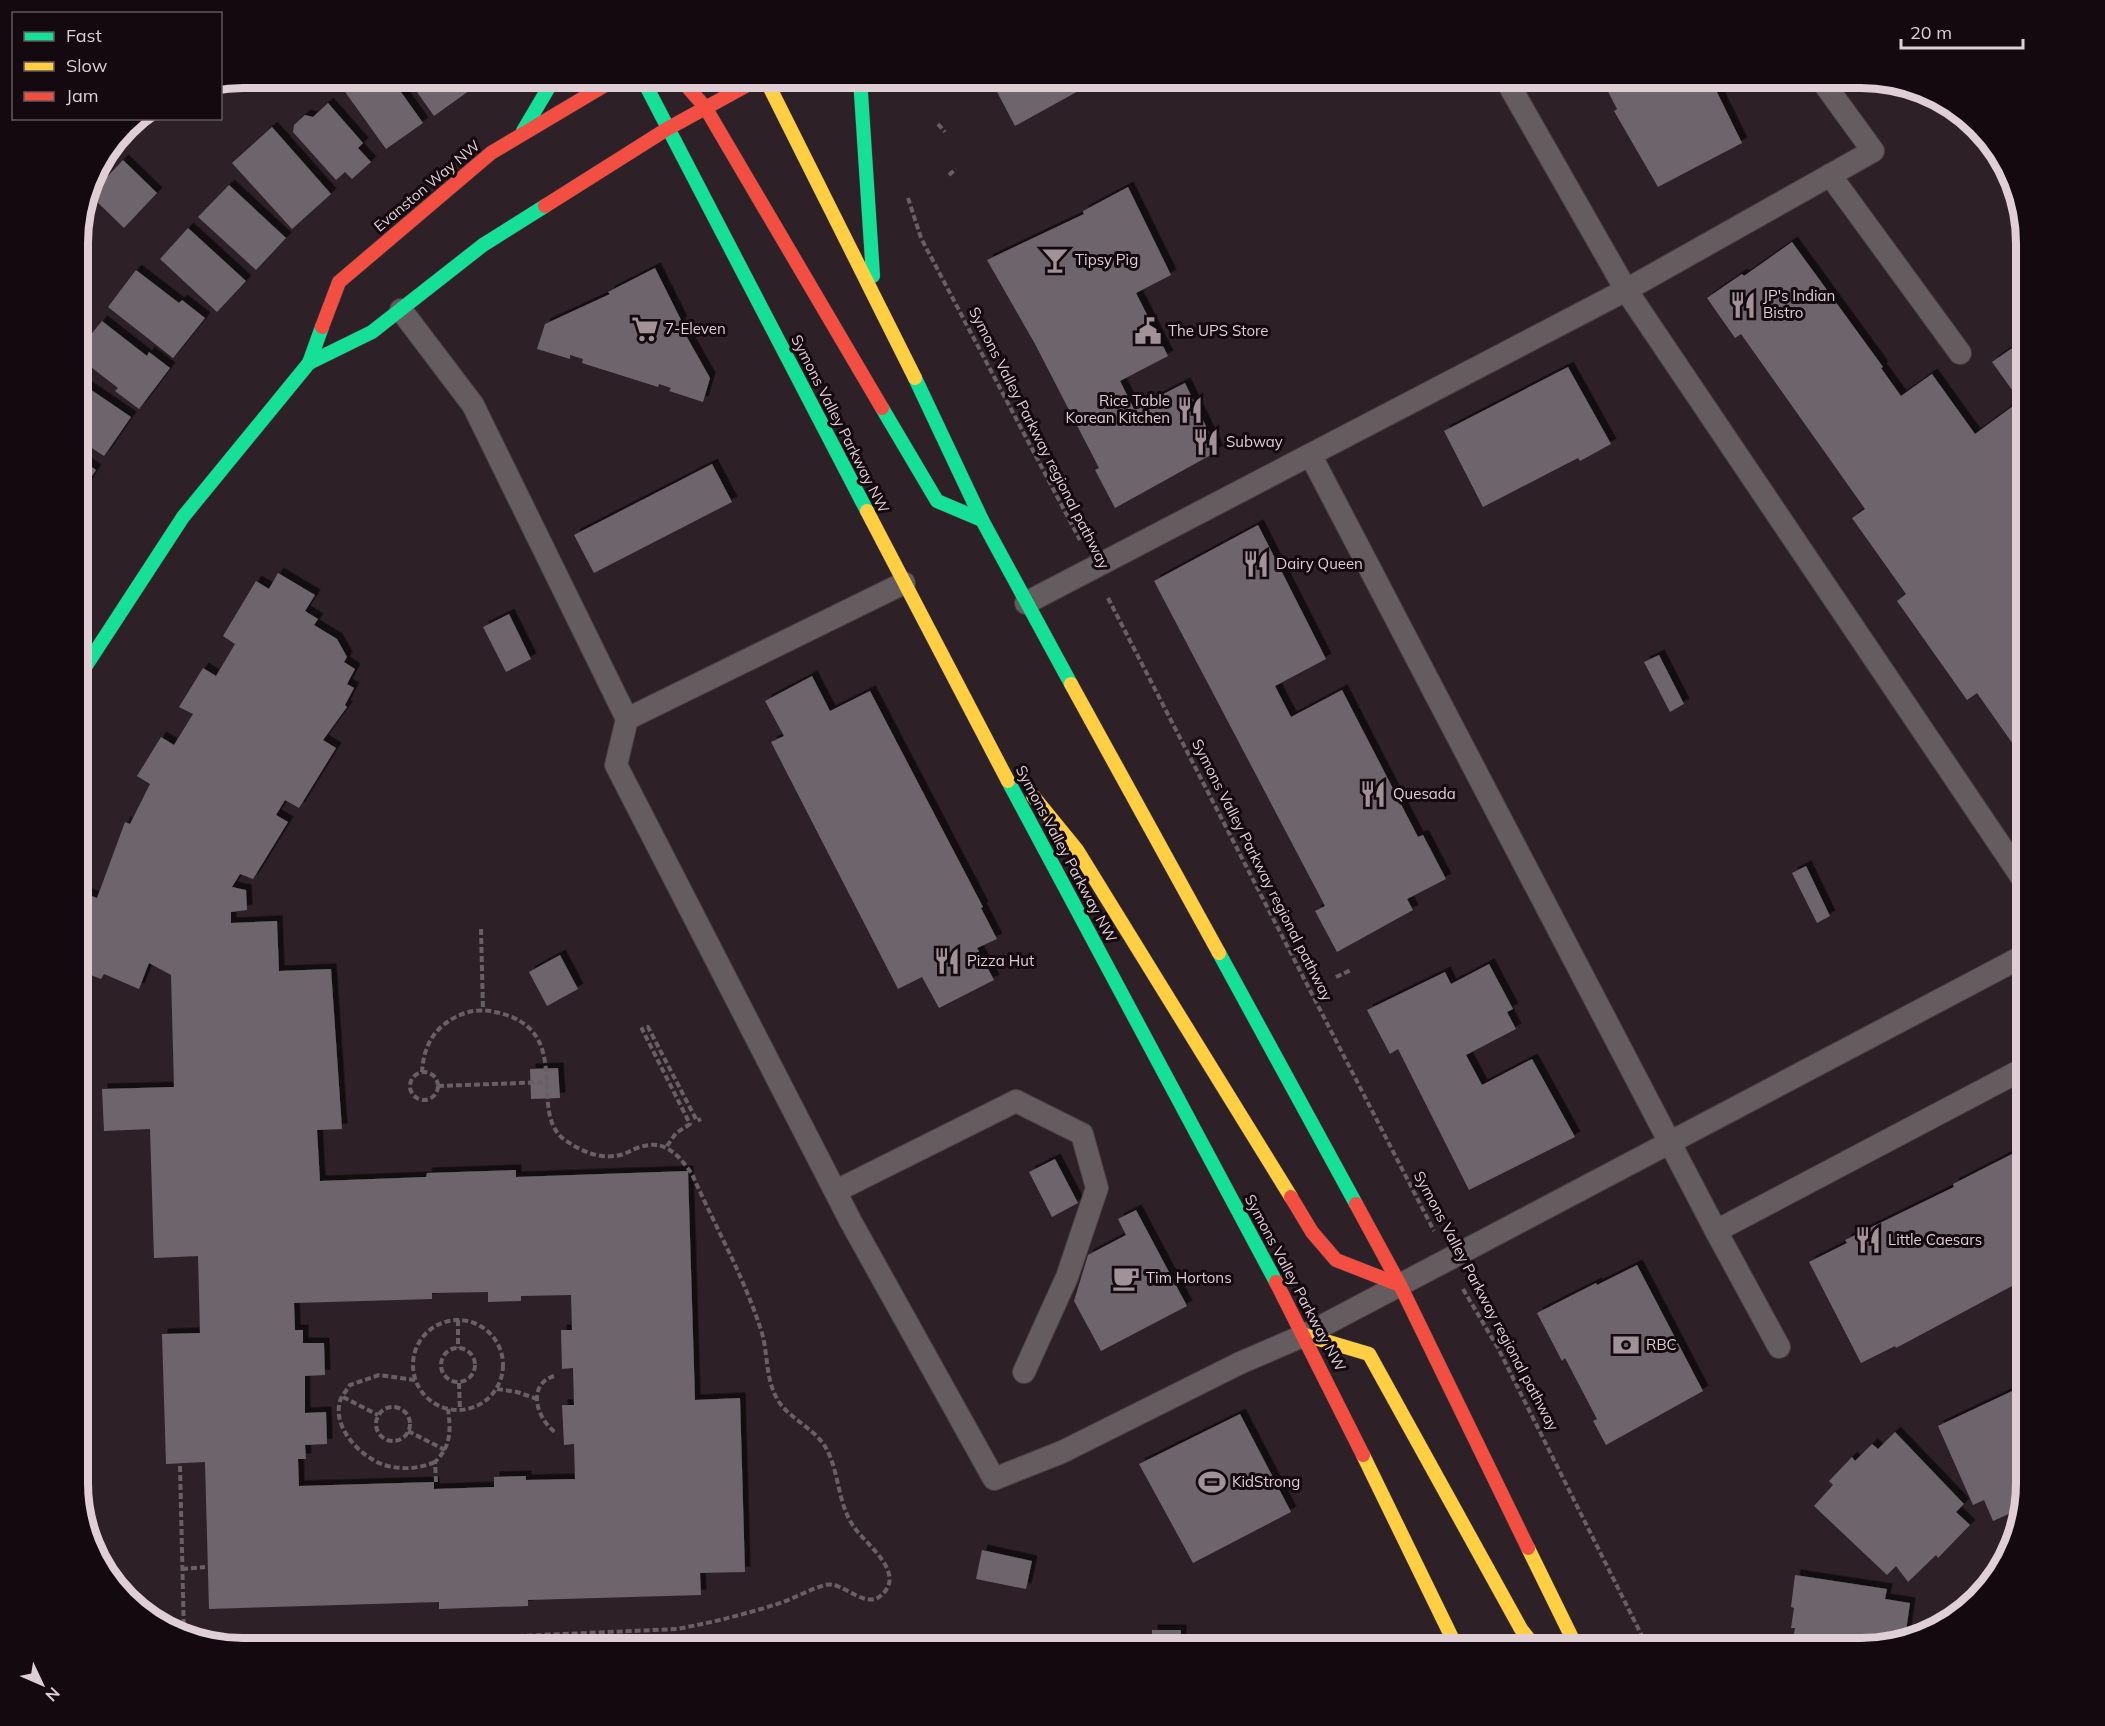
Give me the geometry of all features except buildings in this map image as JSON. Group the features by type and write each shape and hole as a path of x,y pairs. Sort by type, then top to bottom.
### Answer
{"main road":[{"path":"520,135 548,89"},
{"name":"Evanston Way NW","path":"89,661 183,516 309,363 339,282 491,153 599,89"},
{"name":"Symons Valley Parkway NW","path":"647,89 984,736 1305,1335 1452,1638"},
{"path":"689,89 705,107 937,501 982,520"},
{"name":"Evanston Way NW","path":"309,363 372,332 483,245 667,129 740,89"},
{"path":"770,89 873,290 982,520 1400,1285 1571,1638"},
{"path":"861,89 873,290"},
{"path":"984,736 1077,850 1312,1232 1336,1260 1400,1285"},
{"path":"1305,1335 1368,1354 1528,1638"}],"lane":[{"path":"1511,88 1626,290 2016,869"},
{"path":"1026,603 1626,290 1873,151 1827,88"},
{"path":"1830,175 1959,353"},
{"path":"400,310 473,405 627,719 616,765 836,1191 994,1479 1062,1452 1240,1363 1305,1335 2016,960"},
{"path":"1311,456 1669,1143 1779,1347"},
{"path":"627,719 904,583"},
{"path":"1716,1231 2016,1073"},
{"path":"836,1191 1016,1101 1082,1134 1097,1188 1067,1277 1024,1372"}],"path":[{"path":"938,124 945,132"},
{"path":"949,175 956,169"},
{"name":"Symons Valley Parkway regional pathway","path":"904,188 921,238 1094,568 1421,1202 1448,1259 1498,1348 1643,1638"},
{"path":"482,929 483,1010"},
{"path":"1336,977 1351,970"},
{"path":"422,1072 423,1060 433,1035 459,1015 483,1010 507,1015 528,1027 544,1052 548,1103 553,1122 561,1137 582,1152 620,1156 652,1143 667,1146 680,1157 692,1174 751,1301 764,1338 771,1386 779,1403 810,1428 823,1444 852,1524 886,1566 891,1578 886,1590 878,1598 867,1599 835,1584 825,1585 776,1604 720,1621 650,1632 499,1638"},
{"path":"667,1146 676,1133 690,1125 642,1029 648,1027 697,1121 701,1119"},
{"path":"422,1072 431,1074 438,1086 432,1098 423,1101 413,1096 409,1083 414,1075 422,1072"},
{"path":"438,1086 548,1082"},
{"path":"458,1320 458,1348"},
{"path":"458,1320 482,1327 500,1348 503,1369 497,1389 486,1401 472,1408 460,1410 448,1409 428,1400 413,1372 414,1356 419,1342 430,1330 442,1323 458,1320"},
{"path":"458,1348 470,1353 476,1364 470,1378 459,1383 448,1379 441,1364 445,1354 458,1348"},
{"path":"416,1380 379,1375 350,1385 343,1397 339,1418 346,1435 363,1453 384,1465 405,1468 420,1468 435,1462 444,1450 451,1431 448,1409"},
{"path":"554,1376 539,1389 537,1399 538,1412 555,1432"},
{"path":"459,1383 460,1410"},
{"path":"497,1389 517,1392 537,1399"},
{"path":"343,1397 378,1415"},
{"path":"387,1407 398,1407 408,1414 408,1431 401,1439 385,1439 377,1431 378,1415 387,1407"},
{"path":"408,1431 444,1450"},
{"path":"435,1462 436,1482"},
{"path":"180,1466 184,1625"},
{"path":"183,1569 205,1567"}],"traffic: fast":[{"path":"523,131 548,89"},
{"path":"648,89 867,511"},
{"path":"861,89 873,276"},
{"path":"309,363 372,332 483,245 545,206"},
{"path":"89,661 183,517 309,363 322,327"},
{"path":"915,378 982,520 1071,684"},
{"path":"882,408 937,501 982,520"},
{"path":"1008,781 1276,1282"},
{"path":"1219,953 1356,1204"}],"traffic: slow":[{"path":"770,89 915,378"},
{"path":"867,511 1008,781"},
{"path":"1071,684 1219,953"},
{"path":"1033,796 1077,850 1291,1197"},
{"path":"1305,1335 1369,1354 1528,1638"},
{"path":"1363,1455 1452,1638"},
{"path":"1528,1548 1572,1638"}],"traffic: jam":[{"path":"322,327 339,282 491,153 599,89"},
{"path":"689,89 705,107 882,408"},
{"path":"545,206 667,129 741,89"},
{"path":"1291,1197 1312,1232 1336,1260 1400,1285"},
{"path":"1356,1204 1400,1285 1528,1548"},
{"path":"1276,1282 1363,1455"}],"place":[{"name":"Tipsy Pig","path":"1055,260"},
{"name":"JP's Indian Bistro","path":"1743,305"},
{"name":"7-Eleven","path":"645,329"},
{"name":"The UPS Store","path":"1148,331"},
{"name":"Rice Table Korean Kitchen","path":"1190,410"},
{"name":"Subway","path":"1206,442"},
{"name":"Dairy Queen","path":"1256,564"},
{"name":"Quesada","path":"1373,794"},
{"name":"Pizza Hut","path":"947,961"},
{"name":"Little Caesars","path":"1868,1240"},
{"name":"Tim Hortons","path":"1126,1278"},
{"name":"RBC","path":"1626,1345"},
{"name":"KidStrong","path":"1212,1482"}]}
